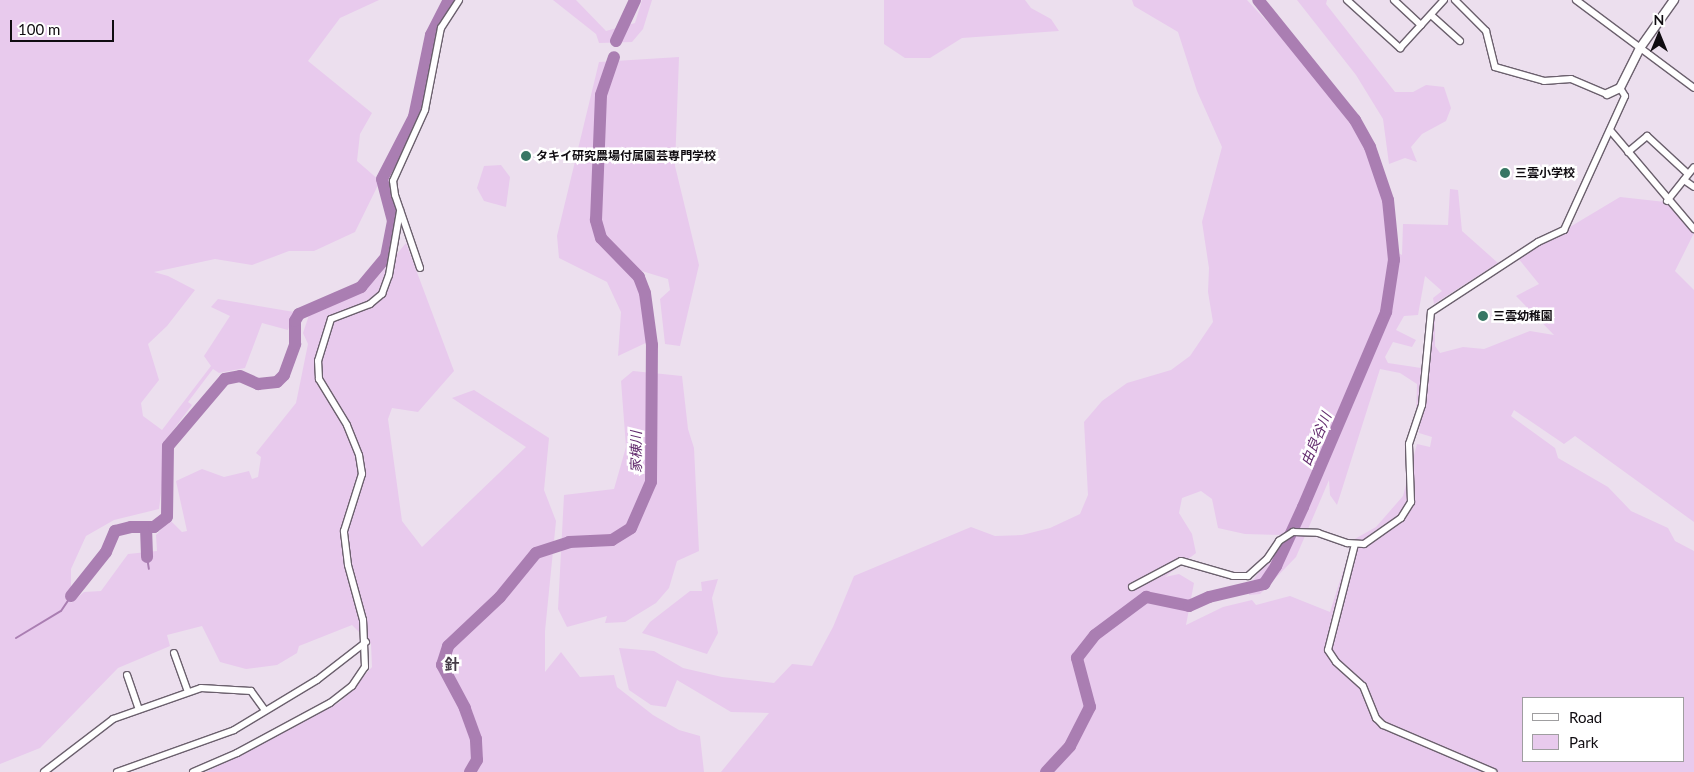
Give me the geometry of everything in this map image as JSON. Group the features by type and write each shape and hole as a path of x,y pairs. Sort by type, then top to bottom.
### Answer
{"street":[{"path":"420,268 400,211 393,181 425,110 441,28 459,0"},
{"path":"1347,0 1400,48 1443,1"},
{"path":"1394,0 1421,25"},
{"path":"1455,0 1486,31 1491,41 1495,67 1544,81 1570,79 1607,94 1620,88 1640,48 1674,0"},
{"path":"1576,0 1694,88"},
{"path":"1431,15 1460,41"},
{"path":"1132,587 1181,561 1233,576 1248,576 1267,559 1279,542 1293,532 1318,533 1355,544 1364,544 1401,518 1411,502 1409,444 1422,405 1431,312 1538,242 1564,230 1626,96 1620,88"},
{"path":"1610,130 1667,201 1694,229"},
{"path":"1628,152 1647,136 1694,187"},
{"path":"1667,201 1694,167"},
{"path":"193,772 252,746 344,693 365,667 366,642 348,565 344,531 361,486 359,455 347,425 319,379 318,360 332,319 370,304 382,294 389,275 400,211"},
{"path":"1355,544 1328,650 1336,662 1363,686 1376,718 1383,725 1493,772"},
{"path":"117,772 222,736 317,680 366,642"},
{"path":"174,653 188,692"},
{"path":"127,675 139,709"},
{"path":"44,772 113,719 188,692 210,687 251,691 266,710"}],"green space":[{"path":"0,0 379,0 340,18 308,61 372,113 360,134 357,161 380,181 355,232 314,251 289,251 252,265 215,259 154,272 168,276 195,290 167,326 148,344 159,380 141,403 143,416 162,430 211,366 204,356 230,316 211,307 218,299 294,312 288,330 262,323 245,368 219,373 213,369 188,402 192,405 168,437 159,509 114,520 86,536 71,569 71,603 84,592 101,591 128,554 157,551 156,535 170,520 182,532 187,531 176,481 202,469 224,477 249,471 252,479 258,477 261,457 256,453 296,403 308,344 303,333 312,306 375,280 406,243 454,371 418,412 392,408 388,419 402,521 422,547 526,447 452,398 474,390 549,438 544,490 556,521 545,631 545,672 561,652 580,677 614,675 617,687 653,715 679,730 700,736 704,772 206,772 340,702 372,667 371,644 352,625 299,646 297,653 277,665 246,669 220,662 202,626 167,635 170,646 118,668 40,748 0,764"},
{"path":"553,0 576,0 606,31 635,23 642,0 652,0 643,29 632,42 599,43 596,34"},
{"path":"884,0 1025,0 1031,8 1051,19 1059,31 962,38 930,58 905,58 884,44"},
{"path":"1132,0 1247,0 1293,49 1365,143 1384,203 1387,247 1402,255 1403,224 1448,225 1450,189 1458,190 1462,231 1498,263 1434,304 1433,298 1442,291 1425,276 1418,315 1404,316 1396,330 1416,340 1412,347 1393,342 1385,357 1388,363 1421,368 1418,416 1416,419 1417,384 1400,373 1380,369 1337,505 1330,495 1329,480 1296,557 1260,594 1249,595 1249,586 1285,535 1245,534 1218,528 1212,499 1201,491 1182,498 1179,513 1192,534 1196,553 1165,577 1179,574 1194,583 1186,625 1223,607 1252,600 1256,605 1290,596 1330,612 1353,540 1376,527 1403,496 1417,444 1430,447 1432,437 1419,433 1432,312 1435,315 1435,346 1440,353 1463,347 1484,349 1530,331 1554,335 1516,296 1539,284 1518,258 1620,197 1665,202 1694,233 1675,271 1694,290 1694,522 1575,436 1564,444 1514,410 1511,416 1555,448 1558,458 1608,487 1631,511 1668,528 1675,541 1694,551 1694,772 721,772 769,713 731,712 677,680 666,707 651,705 629,690 619,648 654,651 683,668 722,677 774,683 792,664 812,666 833,627 854,576 971,527 995,536 1022,535 1050,528 1080,514 1088,495 1084,422 1102,401 1127,383 1171,370 1190,356 1213,322 1208,292 1209,268 1202,222 1222,147 1197,91 1178,32 1134,6"},
{"path":"1297,0 1327,0 1326,4 1395,92 1413,92 1426,85 1444,87 1451,108 1446,121 1422,134 1411,147 1417,162 1405,158 1389,164 1383,119 1356,75"},
{"path":"679,57 675,166 699,265 680,346 665,344 660,299 670,290 668,279 632,268 652,340 618,356 621,312 607,282 559,258 557,236 599,62"},
{"path":"501,165 510,177 506,207 484,201 477,188 484,166"},
{"path":"633,371 682,376 688,429 694,448 699,551 677,561 669,588 656,603 625,622 605,623 607,616 567,627 558,609 564,495 614,489 626,447 621,381"},
{"path":"718,579 712,598 718,633 707,654 642,633 650,622 690,591 702,591 701,582"}],"waterway":[{"path":"71,596 106,552 115,531 131,527 154,527 167,517 168,446 225,379 240,376 258,384 277,382 284,375 295,344 295,321 299,314 361,287 386,257 393,221 382,179 414,117 431,35 449,0"},
{"name":"家棟川","path":"616,41 635,0"},
{"name":"由良谷川","path":"1046,772 1070,746 1090,707 1077,658 1095,635 1146,597 1189,606 1209,597 1264,584 1276,566 1303,507 1386,312 1394,260 1388,200 1370,147 1355,120 1258,0"},
{"name":"家棟川","path":"470,772 477,760 476,739 465,708 442,665 448,646 500,597 536,553 569,542 612,540 631,528 651,482 652,345 645,293 639,277 601,238 596,220 601,95 614,57"},
{"path":"146,527 147,557"},
{"path":"147,557 149,569"},
{"path":"16,638 61,611 71,596"}],"place":[{"name":"タキイ研究農場付属園芸専門学校","path":"526,156"},
{"name":"三雲小学校","path":"1505,173"},
{"name":"三雲幼稚園","path":"1483,316"}],"district":[{"name":"針","path":"452,665"}]}
